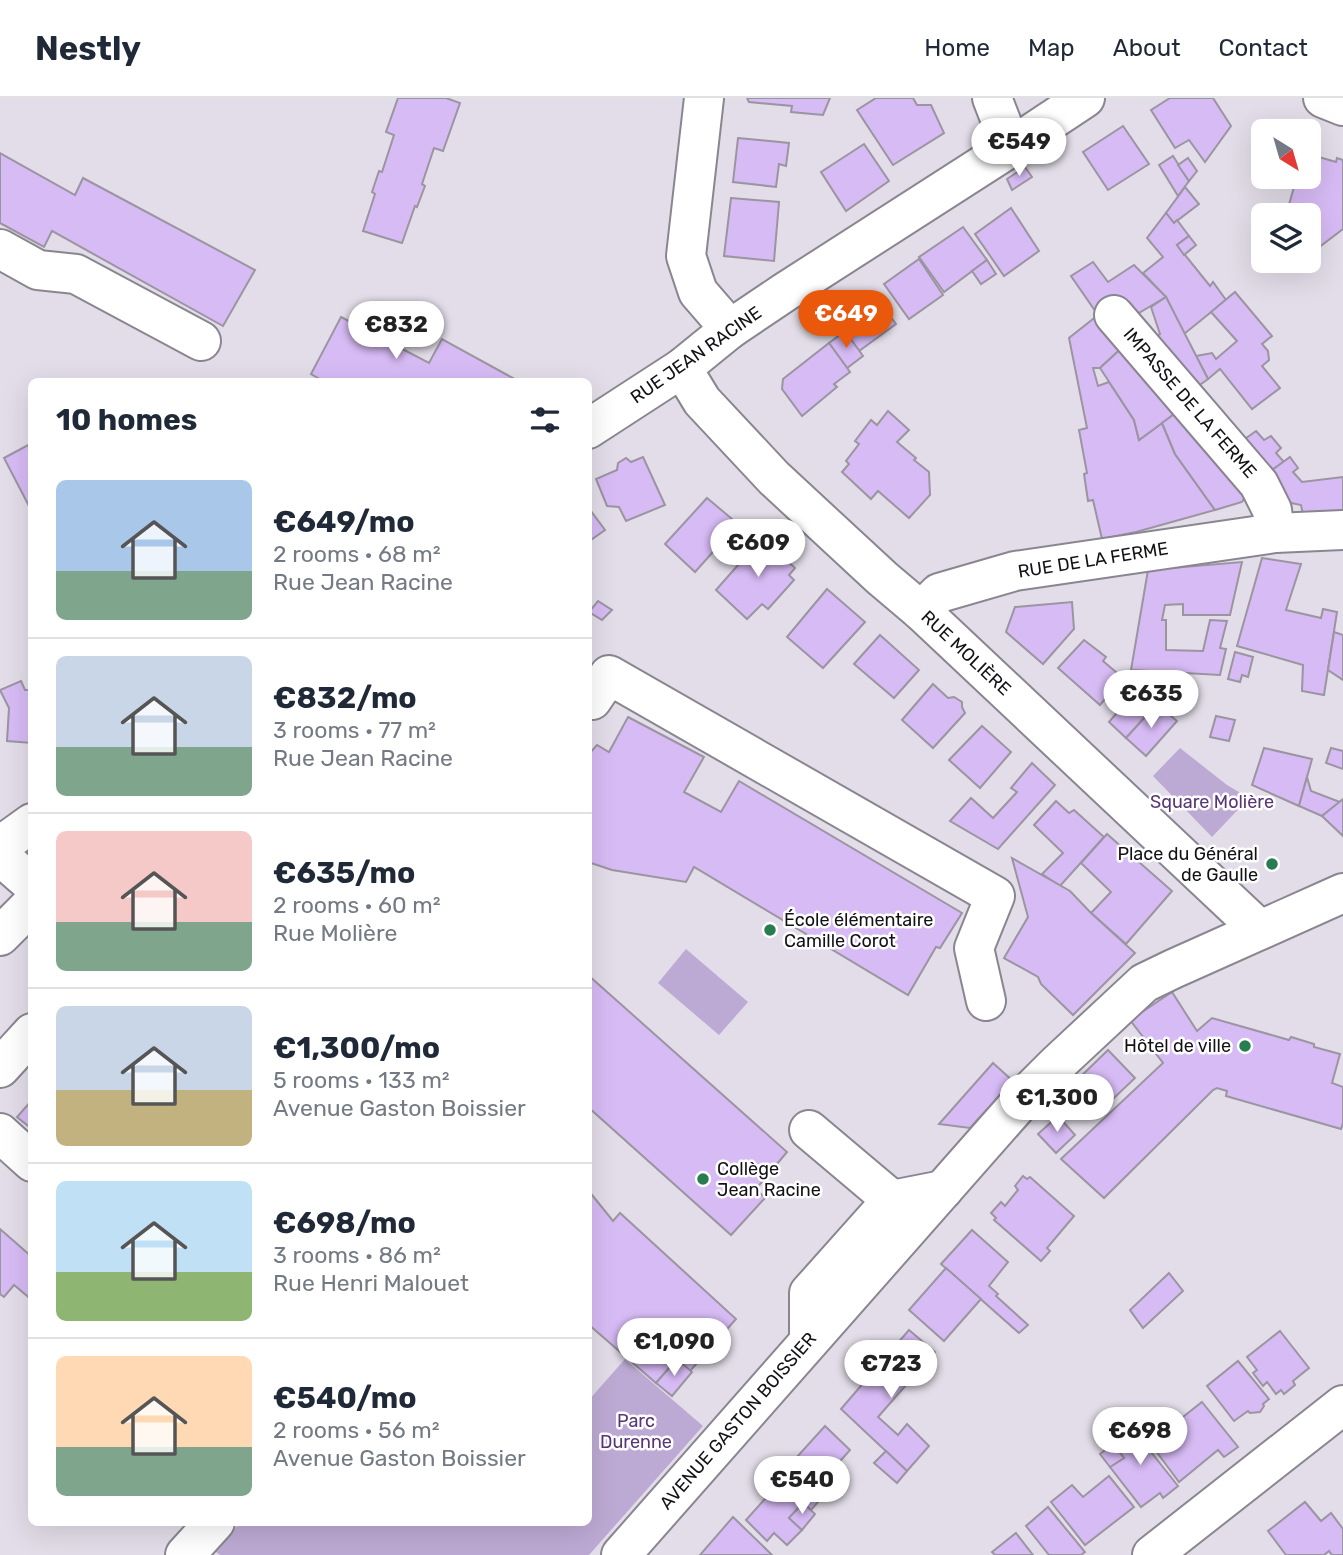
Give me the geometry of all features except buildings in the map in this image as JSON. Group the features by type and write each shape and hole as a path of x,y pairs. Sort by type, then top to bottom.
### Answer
{"street":[{"path":"704,98 686,256 698,292 730,329"},
{"path":"992,98 1011,147"},
{"name":"RUE JEAN RACINE","path":"592,426 682,368 730,329 785,292 1085,98"},
{"path":"1323,98 1343,106"},
{"path":"0,249 38,270 76,274 201,341"},
{"name":"IMPASSE DE LA FERME","path":"1114,315 1259,484 1272,510 1275,533"},
{"name":"RUE MOLIÈRE","path":"682,368 702,401 774,478 921,611 1260,930"},
{"name":"RUE DE LA FERME","path":"921,611 939,593 1015,570 1275,533 1343,530"},
{"path":"592,699 609,675 995,896 974,948 986,1001"},
{"path":"0,846 28,826"},
{"path":"0,856 28,880"},
{"path":"1260,930 1343,893"},
{"path":"0,936 28,908"},
{"name":"AVENUE GASTON BOISSIER","path":"621,1555 1047,1074 1144,983 1260,930"},
{"path":"0,1068 28,1037"},
{"path":"809,1130 892,1200"},
{"path":"0,1133 28,1158"},
{"path":"809,1342 809,1293 892,1200 943,1190"},
{"path":"1152,1555 1343,1405"},
{"path":"185,1555 211,1526"}],"green space":[{"name":"Square Molière","path":"1180,748 1227,785 1249,798 1212,837 1153,776"},
{"path":"686,949 748,1002 719,1035 658,983"},
{"name":"Parc Durenne","path":"625,1359 703,1426 589,1555 220,1555 215,1551 237,1526 592,1526 592,1396"}],"place":[{"name":"Place du Général de Gaulle","path":"1272,864"},
{"name":"École élémentaire Camille Corot","path":"770,930"},
{"name":"Hôtel de ville","path":"1245,1046"},
{"name":"Collège Jean Racine","path":"703,1179"}]}
